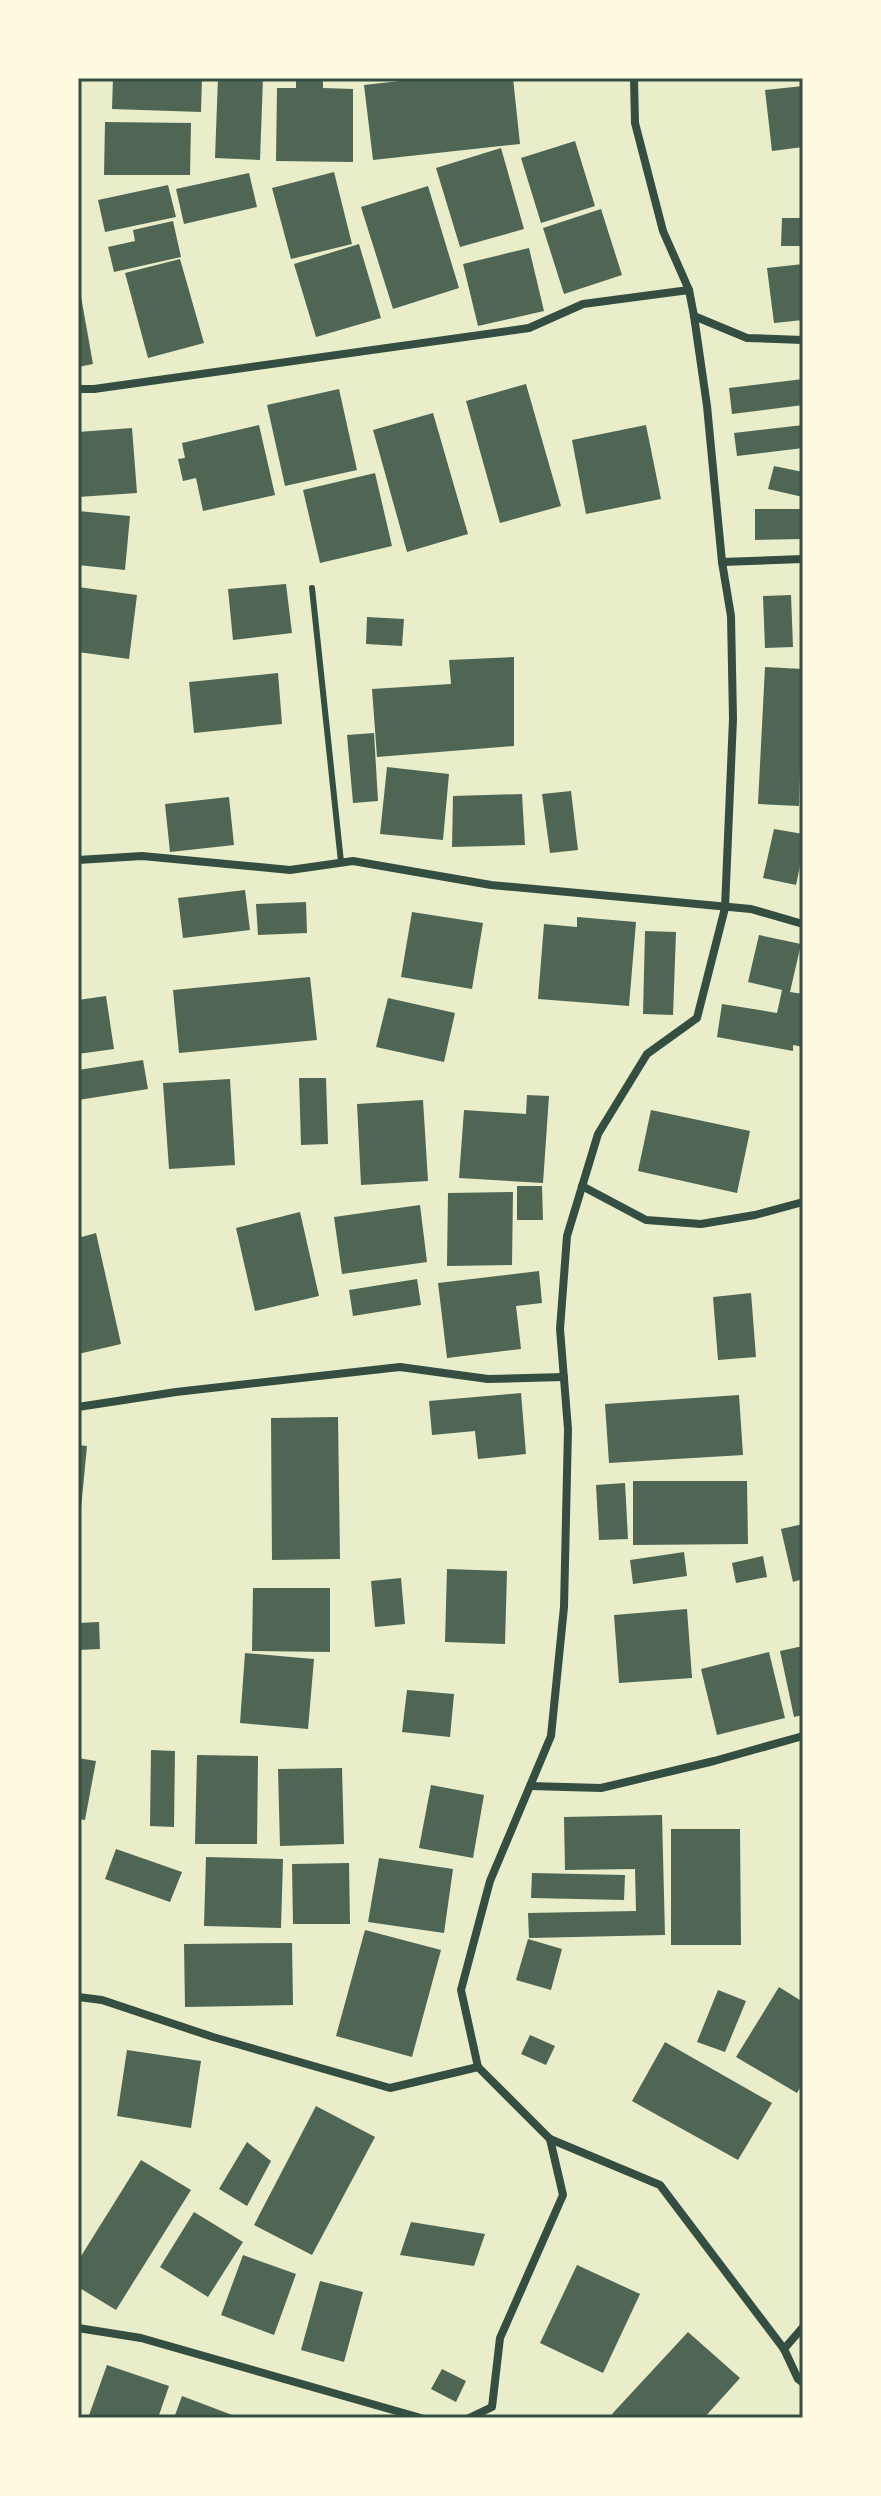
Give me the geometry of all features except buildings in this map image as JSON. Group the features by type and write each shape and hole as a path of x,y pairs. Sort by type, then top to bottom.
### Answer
{"street":[{"path":"634,78 635,123 663,231 689,290 694,316 731,616 733,719 725,908 697,1018 647,1054 598,1134 567,1236 560,1329 568,1429 564,1607 551,1736 490,1881 461,1990 478,2067 550,2139 660,2185 784,2349 798,2379 803,2383"},
{"path":"78,389 529,328 583,304 689,290"},
{"path":"694,316 747,338 803,340"},
{"path":"722,562 803,559"},
{"path":"78,860 142,856 290,870 353,861 491,885 751,909 803,924"},
{"path":"582,1186 646,1220 701,1224 755,1215 803,1202"},
{"path":"78,1407 219,1387 400,1367 488,1379 564,1377"},
{"path":"530,1786 601,1788 803,1736"},
{"path":"78,1997 102,2000 213,2037 390,2088 478,2067"},
{"path":"469,2418 492,2407 500,2338 563,2195 550,2139"},
{"path":"784,2349 803,2327"},
{"path":"78,2328 141,2338 421,2418"}],"lane":[{"path":"312,588 341,862"}]}
